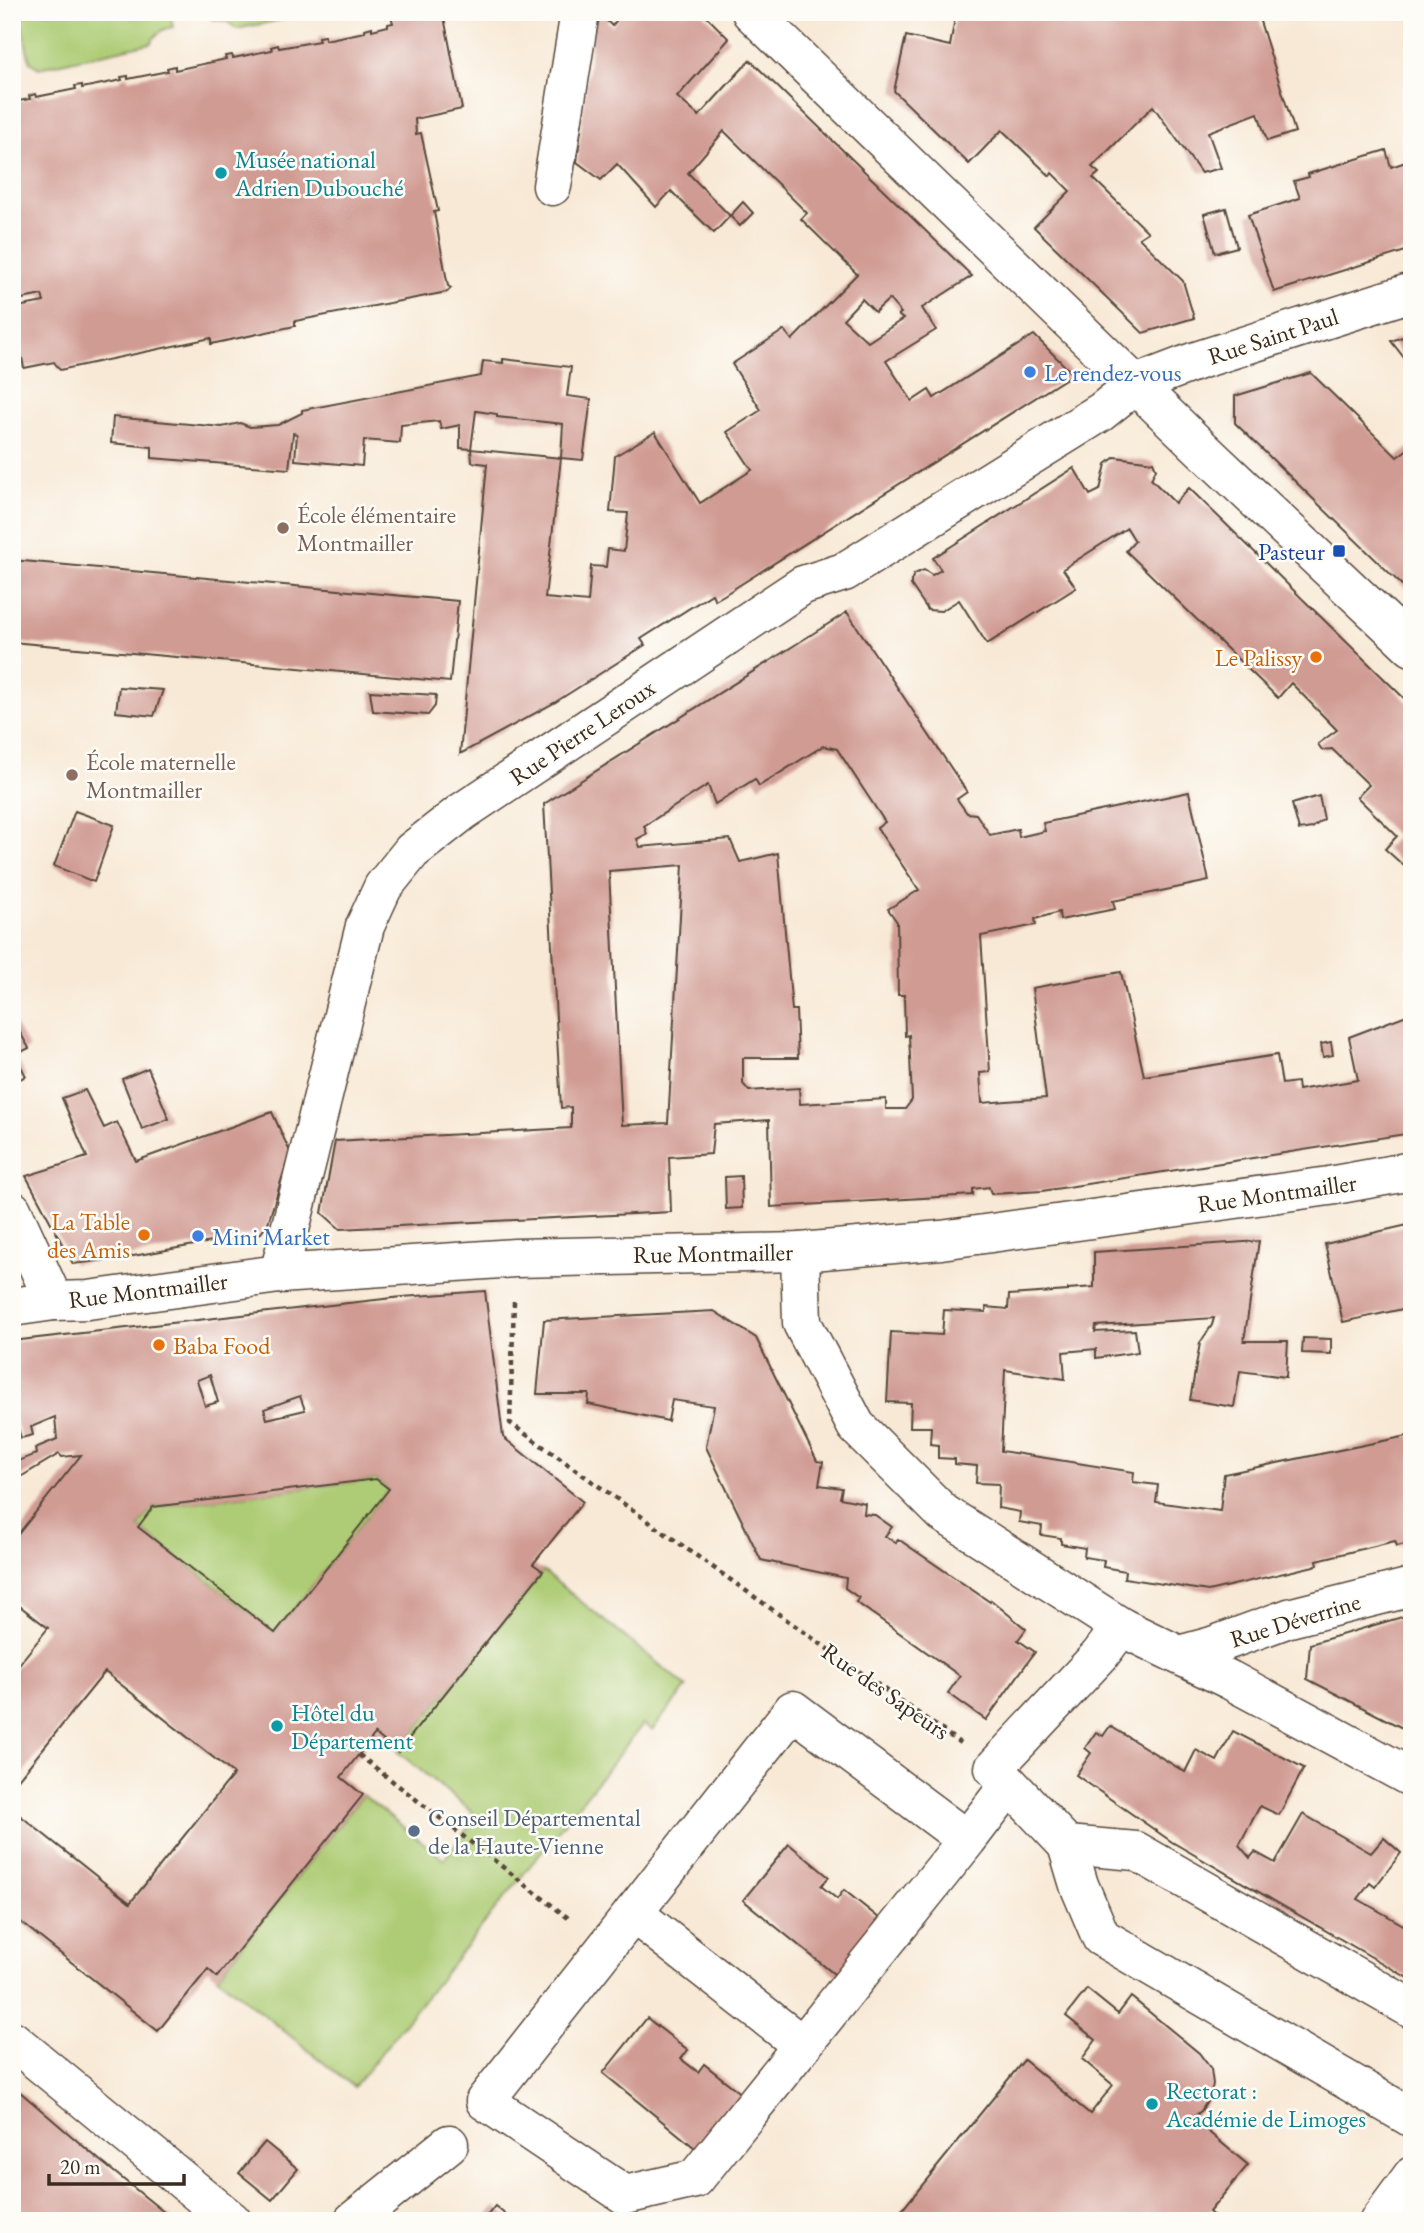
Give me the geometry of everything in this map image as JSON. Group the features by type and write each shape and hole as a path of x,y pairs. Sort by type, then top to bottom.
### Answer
{"street":[{"path":"552,186 580,12"},
{"path":"751,12 1412,648"},
{"name":"Rue Saint Paul","path":"1136,384 1196,361 1412,292"},
{"name":"Rue Pierre Leroux","path":"279,1274 365,926 383,887 412,850 462,812 803,585 844,572 1101,412 1136,384"},
{"name":"Rue Montmailler","path":"12,1307 54,1301 88,1300 279,1274 515,1258 800,1252 955,1238 1329,1186 1412,1171"},
{"path":"12,1210 54,1301"},
{"path":"800,1252 802,1323 856,1426 943,1513 1121,1627 1230,1680 1412,1778"},
{"name":"Rue Déverrine","path":"1179,1655 1289,1618 1412,1587"},
{"path":"967,1840 793,1710 485,2101 625,2195 695,2179 967,1840 1002,1776 1121,1627"},
{"path":"1002,1776 1067,1845 1079,1885 1101,1937 1412,2118"},
{"path":"1067,1845 1136,1851 1412,2008"},
{"path":"633,1913 802,2045"},
{"path":"12,2040 232,2221"},
{"path":"353,2221 449,2144"},
{"path":"1379,2221 1412,2176"}],"path":[{"name":"Rue des Sapeurs","path":"515,1258 510,1423 1002,1776"},
{"path":"359,1755 606,1947"}],"green space":[{"path":"19,12 170,12 173,27 160,32 151,43 39,68 30,62"},
{"path":"210,12 319,12 237,29 226,21 211,19"},
{"path":"376,1479 389,1489 275,1633 138,1527 153,1507"},
{"path":"543,1571 687,1687 652,1730 643,1724 354,2087 217,1977 363,1795 444,1859 477,1816 398,1752"}],"building":[{"name":"Musée national Adrien Dubouché","path":"390,12 443,12 462,109 415,119 416,134 421,133 438,211 434,212 448,286 451,288 447,292 295,321 295,326 211,344 211,338 60,370 54,362 24,368 12,308 44,302 42,295 12,301 12,102 30,99 29,96 35,94 36,97 76,89 75,86 82,85 82,88 122,80 121,77 128,76 128,79 168,71 167,68 175,66 175,70 226,59 225,56 232,55 233,58 272,50 271,47 278,45 279,48 319,41 318,37 325,36 325,40 365,32 365,29 372,27 372,30 393,23"},
{"path":"595,12 609,12 612,15 607,21 612,26 623,12 702,12 729,39 677,97 699,116 750,60 972,276 922,308 936,330 886,361 912,401 929,390 934,398 1034,335 1073,374 724,595 715,600 712,594 641,639 645,645 554,703 460,754 487,464 472,462 471,449 561,458 545,598 588,602 591,566 606,567 608,549 624,551 628,513 610,512 615,456 655,432 700,503 752,470 727,432 761,410 732,364 784,330 792,340 857,274 801,219 807,213 724,131 688,173 730,216 714,233 671,191 656,207 617,164 601,180 577,162","holes":["862,299 875,312 889,299 903,319 868,342 843,319"]},
{"path":"956,12 1257,12 1295,132 1267,141 1258,113 1208,132 1221,168 1201,173 1153,106 1092,167 1099,173 1093,178 1148,232 1139,238 1183,281 1194,318 1143,333 1034,227 1070,191 1052,173 1050,176 1002,130 969,164 894,91 906,36 950,46"},
{"path":"1386,150 1391,167 1412,160 1412,249 1274,292 1248,215 1300,198 1294,181 1309,177 1308,174"},
{"path":"743,202 753,213 740,226 730,216"},
{"path":"1226,208 1237,247 1215,253 1204,214"},
{"path":"1412,334 1412,368 1391,341"},
{"path":"503,359 571,367 567,396 591,399 583,460 561,458 563,424 497,417 497,414 476,411 471,449 460,448 460,425 441,429 439,421 401,425 400,443 364,440 362,466 295,460 297,434 293,433 289,469 152,458 152,447 111,443 113,417 222,427 240,423 250,427 278,425 302,413 302,410 481,376 483,361 503,363"},
{"path":"1311,373 1397,457 1412,446 1412,595 1235,423 1235,396"},
{"path":"1115,457 1153,462 1156,469 1151,479 1175,503 1189,488 1412,706 1412,873 1385,849 1397,836 1357,797 1369,785 1332,749 1322,750 1318,744 1337,730 1291,683 1278,698 1126,551 1135,541 1127,528 1063,569 1076,588 987,644 959,600 941,611 928,610 911,581 914,574 924,570 932,575 941,570 933,558 1074,468 1090,495 1100,490 1106,464"},
{"path":"12,560 458,601 450,682 12,642"},
{"path":"847,612 967,792 957,799 967,813 976,814 990,835 1018,829 1019,837 1045,831 1043,823 1189,792 1209,881 1113,901 1115,909 1060,920 1059,912 1035,919 1036,925 981,936 990,1072 980,1073 982,1103 1046,1098 1032,988 1121,972 1144,1076 1277,1055 1282,1084 1297,1082 1298,1090 1358,1080 1349,1037 1412,1013 1412,1133 1042,1191 991,1194 989,1187 973,1189 973,1195 771,1207 769,1120 714,1124 711,1154 669,1157 671,1212 340,1229 322,1213 335,1141 571,1128 571,1107 561,1108 544,804","holes":["823,746 837,749 885,822 877,828 919,890 888,909 897,922 898,995 904,995 905,1036 909,1035 912,1100 905,1109 886,1109 886,1099 800,1104 799,1088 749,1091 743,1084 743,1058 798,1058 796,1010 792,1010 778,853 740,862 730,839 640,847 637,839 647,834 644,826 708,785 715,804 755,779 759,786","683,865 668,1123 622,1125 609,871"]},
{"path":"119,687 163,690 154,716 116,712"},
{"path":"370,691 436,695 435,706 428,715 373,711"},
{"path":"1319,796 1324,819 1312,828 1299,830 1292,804"},
{"path":"75,811 114,825 94,882 54,866"},
{"path":"12,1019 29,1048 15,1055 26,1076 12,1083"},
{"path":"1331,1042 1333,1055 1323,1057 1321,1044"},
{"path":"148,1068 169,1119 142,1129 122,1079"},
{"path":"85,1090 104,1128 117,1122 136,1161 272,1112 290,1152 268,1223 261,1233 73,1264 26,1176 87,1157 62,1098"},
{"path":"741,1176 742,1208 726,1209 725,1177"},
{"path":"1412,1224 1412,1307 1343,1322 1325,1244"},
{"path":"1259,1241 1244,1341 1288,1341 1286,1377 1240,1371 1234,1407 1190,1400 1200,1343 1214,1318 1096,1326 1095,1332 1135,1330 1138,1352 1096,1358 1096,1349 1063,1352 1065,1379 1005,1370 1001,1451 1134,1472 1133,1482 1158,1485 1156,1502 1220,1511 1224,1474 1412,1435 1412,1542 1397,1546 1395,1541 1317,1560 1318,1565 1208,1591 1124,1578 1125,1571 1103,1567 1104,1560 1084,1557 1085,1548 1061,1544 1061,1538 1041,1535 1042,1526 1019,1522 1020,1512 998,1508 999,1484 976,1483 977,1466 955,1464 955,1459 938,1458 938,1445 930,1444 931,1427 910,1427 911,1403 887,1402 891,1332 942,1335 944,1310 986,1312 986,1307 1008,1309 1009,1295 1094,1287 1094,1252"},
{"path":"485,1291 503,1437 583,1502 533,1564 543,1571 398,1752 375,1734 341,1777 363,1795 217,1977 208,1969 158,2031 12,1915 12,1809 130,1903 234,1774 105,1672 12,1787 12,1673 48,1628 12,1600 12,1542 81,1455 62,1457 59,1454 12,1482 12,1454 16,1462 36,1454 35,1448 57,1439 55,1417 31,1427 33,1435 21,1438 15,1418 12,1419 12,1341 402,1297","holes":["210,1375 218,1402 205,1406 197,1380","300,1396 305,1410 267,1419 264,1409","376,1479 389,1489 275,1633 138,1527 153,1507"]},
{"path":"714,1311 756,1338 817,1461 823,1462 819,1485 842,1488 840,1498 865,1503 864,1514 875,1515 892,1527 885,1536 896,1543 898,1539 990,1602 991,1600 1026,1629 1018,1640 1035,1652 986,1720 948,1693 960,1676 856,1602 859,1598 845,1588 846,1578 761,1560 706,1447 714,1406 672,1400 668,1421 588,1404 589,1394 537,1394 544,1320"},
{"path":"1303,1338 1331,1339 1331,1354 1302,1353"},
{"path":"1412,1614 1412,1733 1307,1679 1310,1644"},
{"path":"1110,1726 1185,1772 1196,1750 1217,1761 1233,1731 1304,1768 1279,1815 1260,1806 1239,1845 1250,1858 1255,1852 1275,1863 1303,1814 1371,1853 1384,1838 1401,1853 1375,1887 1370,1883 1358,1899 1412,1930 1412,1972 1408,1978 1172,1842 1076,1775 1091,1753 1085,1748 1096,1732 1103,1736"},
{"path":"789,1844 829,1877 821,1886 837,1899 844,1890 885,1923 839,1978 743,1900"},
{"name":"Rectorat : Académie de Limoges","path":"1087,1989 1118,2014 1131,1997 1199,2053 1211,2069 1213,2084 1210,2097 1201,2111 1192,2118 1248,2165 1209,2212 1219,2221 893,2221 1024,2060 1090,2114 1113,2085 1082,2059 1096,2040 1066,2016"},
{"path":"647,2018 688,2050 681,2059 698,2072 704,2064 744,2096 700,2152 603,2073"},
{"path":"12,2085 103,2163 175,2221 12,2221"},
{"path":"265,2142 298,2169 272,2200 239,2173"},
{"path":"495,2206 513,2221 483,2221"}],"place":[{"name":"Musée national Adrien Dubouché","path":"221,173"},
{"name":"Le rendez-vous","path":"1030,372"},
{"name":"École élémentaire Montmailler","path":"283,528"},
{"name":"Pasteur","path":"1339,551"},
{"name":"Le Palissy","path":"1316,657"},
{"name":"École maternelle Montmailler","path":"72,775"},
{"name":"La Table des Amis","path":"144,1235"},
{"name":"Mini Market","path":"198,1236"},
{"name":"Baba Food","path":"159,1345"},
{"name":"Hôtel du Département","path":"277,1726"},
{"name":"Conseil Départemental de la Haute-Vienne","path":"414,1831"},
{"name":"Rectorat : Académie de Limoges","path":"1152,2104"}]}
